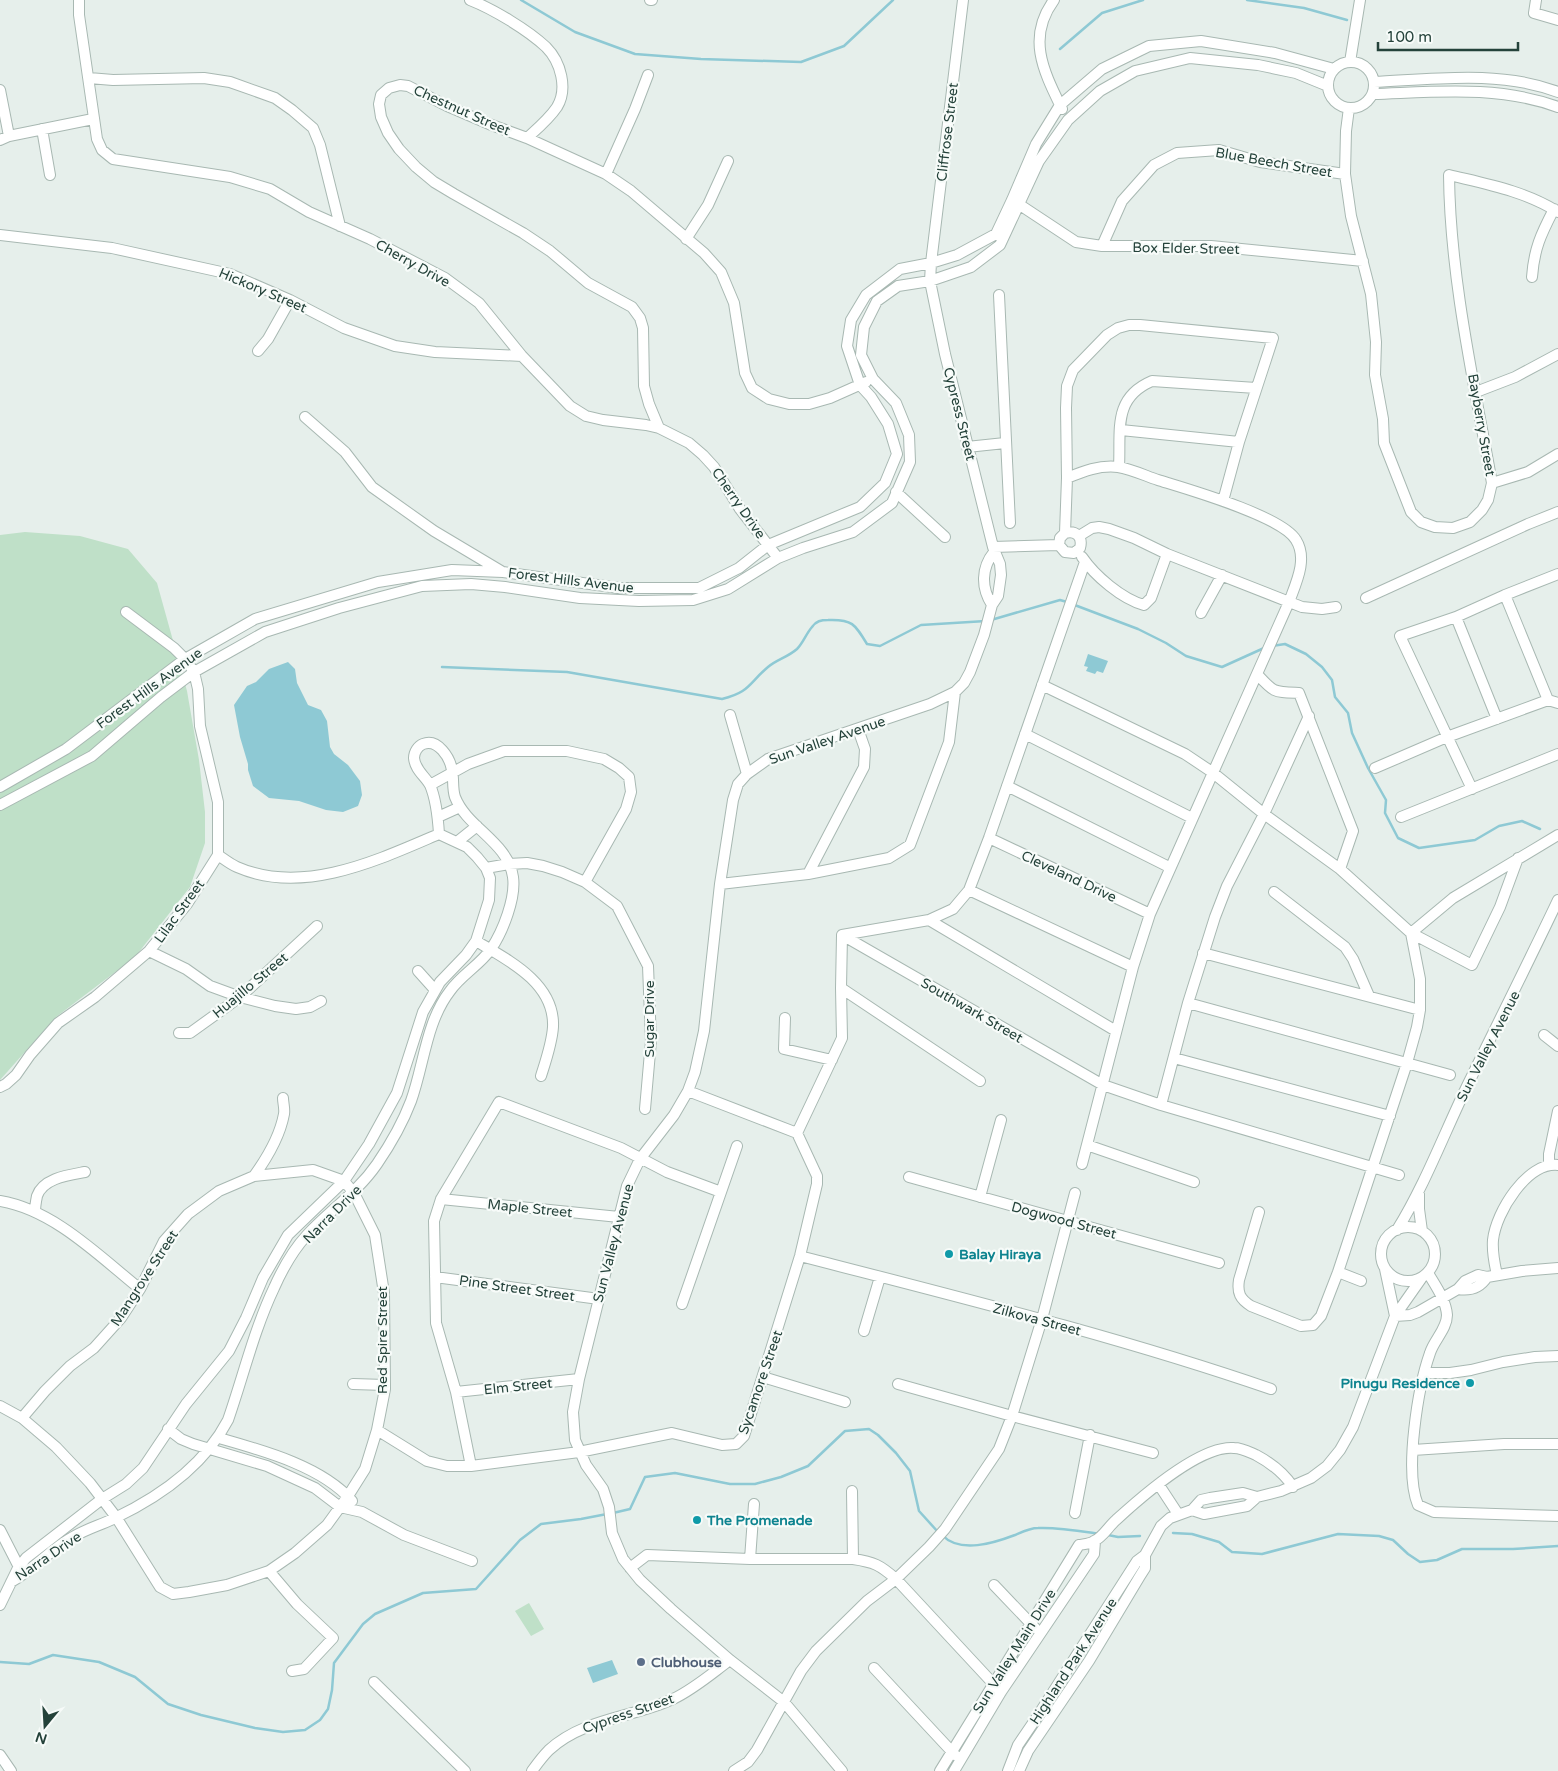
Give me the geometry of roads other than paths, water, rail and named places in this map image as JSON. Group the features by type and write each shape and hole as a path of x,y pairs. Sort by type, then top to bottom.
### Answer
{"street":[{"name":"Cherry Drive","path":"79,0 79,15 97,139 102,150 113,159 230,177 270,189 309,212 370,239 445,278 479,303 522,356 570,406 586,416 659,428 688,444 703,455 714,467 740,510 778,558"},
{"path":"470,0 482,5 523,30 547,48 559,69 562,77 562,91 557,107 527,138"},
{"name":"Cliffrose Street","path":"930,281 963,0"},
{"path":"1054,0 1048,8 1043,23 1039,43 1041,61 1046,78 1068,120"},
{"path":"1350,62 1360,0"},
{"path":"1536,0 1534,14 1558,20"},
{"name":"Forest Hills Avenue","path":"0,787 66,749 185,659 255,619 378,582 452,570 503,572 619,588 699,588 739,568 768,545 860,507 885,483 897,454 888,424 871,397 860,385 847,346 851,320 866,295 900,269 931,263 957,255 996,234 1036,144 1060,105 1102,69 1149,46 1201,41 1275,53 1334,69"},
{"name":"Forest Hills Avenue","path":"0,805 92,756 160,698 194,672 265,632 339,608 422,586 471,584 580,598 693,600 728,589 778,558 802,548 854,532 892,502 910,462 909,435 896,403 872,379 861,355 864,327 877,302 898,286 930,281 971,267 1000,245 1039,161 1068,120 1100,91 1135,70 1190,58 1258,65 1296,73 1328,86"},
{"path":"1350,62 1357,62 1369,70 1374,82 1373,94 1364,105 1349,108 1337,103 1329,92 1328,86 1334,69 1341,64 1350,62"},
{"path":"606,174 648,75"},
{"path":"1374,82 1459,77 1513,80 1558,92"},
{"path":"88,78 121,80 204,78 230,82 275,98 313,128 320,145 340,226"},
{"name":"Chestnut Street","path":"659,428 644,386 644,328 632,307 593,286 550,251 523,233 434,182 416,167 399,149 380,117 379,104 381,95 389,88 400,85 408,86 448,106 527,138 606,174 631,191 704,253 721,272 734,303 745,373 752,388 769,399 789,404 810,404 830,398 872,379"},
{"path":"0,90 5,138 93,119"},
{"path":"1373,94 1470,91 1516,95 1558,107"},
{"name":"Bayberry Street","path":"1349,108 1346,131 1345,174 1351,216 1371,294 1376,342 1374,375 1382,419 1384,443 1410,512 1421,522 1435,527 1454,528 1470,522 1482,510 1488,500 1492,483 1454,260 1449,216 1449,175 1495,185 1556,211"},
{"path":"42,129 50,176"},
{"name":"Blue Beech Street","path":"1102,246 1122,201 1154,166 1177,153 1219,150 1260,162 1345,174"},
{"path":"686,239 708,206 728,161"},
{"name":"Box Elder Street","path":"1020,205 1076,242 1102,246 1211,246 1362,261"},
{"path":"1532,277 1538,242 1556,211"},
{"name":"Hickory Street","path":"0,235 112,248 206,267 230,274 290,300 344,328 395,346 435,352 522,356"},
{"name":"Cypress Street","path":"930,281 945,354 993,549"},
{"path":"999,295 1010,523"},
{"path":"258,352 268,339 290,300"},
{"path":"1065,533 1067,386 1073,370 1106,335 1118,328 1129,325 1273,338 1239,442 1223,501"},
{"path":"1476,392 1515,377 1558,354"},
{"path":"1119,467 1122,410 1128,398 1139,386 1152,381 1256,388"},
{"path":"305,417 345,452 372,487 434,531 503,572 505,587"},
{"path":"1121,430 1239,442"},
{"path":"967,447 1005,443"},
{"path":"1492,483 1528,472 1558,454"},
{"path":"1067,478 1098,467 1119,467 1223,501 1278,525 1297,541 1301,552 1300,574 1290,602 1169,867 1150,914 1133,967 1082,1164"},
{"path":"896,492 946,537"},
{"path":"1366,598 1558,512"},
{"path":"1078,536 1092,528 1109,529 1302,607 1314,609 1336,607"},
{"path":"1072,532 1078,536 1081,544 1078,551 1069,554 1059,545 1060,538 1065,533 1072,532"},
{"path":"991,610 984,583 986,563 993,549 1059,545"},
{"name":"Sun Valley Avenue","path":"842,1771 784,1702 730,1660 665,1603 640,1580 623,1559 612,1533 609,1507 604,1490 579,1452 575,1440 574,1412 579,1379 627,1186 640,1159 674,1115 688,1091 700,1052 704,1032 720,884 733,800 738,784 747,774 768,759 930,704 955,692 970,672 991,610 998,596 1000,564 993,549"},
{"path":"1078,551 1103,580 1135,603 1144,606 1151,598 1167,554"},
{"path":"688,1091 797,1132 842,1038 842,935 929,920 953,909 969,890 1086,562"},
{"path":"1472,789 1400,636 1456,617 1558,574"},
{"path":"1201,613 1222,575"},
{"path":"1375,768 1447,737 1496,719 1553,702 1505,595"},
{"path":"126,612 174,648 194,672 198,689 200,726 218,802 218,855 235,867 257,874 285,878 312,876 341,870 390,855 439,834 467,847 486,868"},
{"path":"1456,617 1496,719"},
{"path":"1257,674 1273,690 1278,692 1299,692 1353,831 1340,869"},
{"path":"1042,685 1185,754 1212,772 1264,814 1340,869 1411,934 1472,965 1500,907 1518,858"},
{"path":"720,884 808,874 889,858 910,845 949,742 955,692"},
{"path":"730,715 747,774"},
{"path":"1161,1105 1203,953 1227,886 1264,814 1309,716"},
{"path":"808,874 864,768 865,749 858,729"},
{"path":"1025,734 1192,818"},
{"path":"438,817 460,807 454,790 453,772 446,755 439,746 433,743 425,743 415,752 414,758 416,767 430,785 438,817 439,834"},
{"path":"430,785 476,761 504,751 567,751 604,759 619,768 629,777 631,792 626,809 585,882"},
{"path":"1401,817 1558,754"},
{"path":"1007,786 1169,867"},
{"name":"Narra Drive","path":"0,1605 11,1582 21,1571 72,1537 116,1517 168,1488 195,1466 209,1450 219,1438 228,1420 274,1288 292,1257 307,1235 354,1193 378,1163 411,1101 433,1022 450,991 491,950 505,920 512,898 513,877 509,864 499,850 460,807"},
{"path":"457,842 477,826"},
{"path":"1411,934 1452,898 1558,835"},
{"name":"Cleveland Drive","path":"989,838 1150,914"},
{"name":"Lilac Street","path":"0,1087 16,1075 30,1055 58,1023 94,997 149,951 187,904 218,855"},
{"name":"Sugar Drive","path":"486,868 527,863 543,866 585,882 617,906 648,966 651,1041 645,1109"},
{"name":"Narra Drive","path":"21,1571 26,1558 102,1499 126,1484 143,1468 186,1404 229,1351 263,1278 288,1235 344,1181 369,1144 397,1093 423,1012 440,982 466,955 476,941 489,900 490,878 486,868"},
{"path":"969,890 1133,967"},
{"path":"1274,892 1345,946 1353,959 1368,996"},
{"name":"Sun Valley Avenue","path":"1397,1230 1418,1193 1469,1082 1558,900"},
{"path":"929,920 1116,1031"},
{"name":"Huajillo Street","path":"178,1033 190,1034 240,997 317,926"},
{"path":"1259,1212 1238,1288 1239,1295 1244,1301 1301,1326 1314,1325 1321,1316 1338,1272 1374,1168 1407,1063 1420,1010 1420,978 1411,934"},
{"name":"Southwark Street","path":"842,935 1103,1085 1161,1105 1399,1175"},
{"path":"476,941 531,977 543,991 550,1009 553,1025 551,1041 541,1076"},
{"path":"149,951 186,969 210,986 240,997 296,1009 310,1007 321,1001"},
{"path":"1203,953 1420,1010"},
{"path":"418,970 435,990"},
{"path":"841,988 980,1081"},
{"path":"1188,1003 1450,1075"},
{"path":"785,1018 784,1049 832,1060"},
{"path":"1544,1035 1558,1046"},
{"path":"1174,1058 1390,1116"},
{"path":"254,1176 270,1153 285,1113 283,1098"},
{"path":"471,1466 456,1392 436,1323 434,1221 441,1199 499,1102 621,1148 667,1172 722,1192"},
{"path":"1492,1276 1493,1238 1498,1220 1515,1191 1529,1176 1539,1168 1553,1165 1549,1154 1558,1111"},
{"path":"980,1196 1001,1120"},
{"name":"Sycamore Street","path":"377,1430 427,1461 448,1466 471,1466 579,1452 672,1433 722,1445 736,1444 744,1436 764,1377 800,1256 818,1184 817,1176 797,1132"},
{"path":"1087,1145 1194,1182"},
{"path":"682,1304 737,1146"},
{"name":"Mangrove Street","path":"22,1418 45,1391 70,1366 94,1348 121,1318 140,1289 164,1241 188,1214 219,1191 254,1176 313,1170 344,1181"},
{"path":"35,1212 38,1194 48,1183 65,1176 85,1172"},
{"name":"Dogwood Street","path":"909,1177 1219,1263"},
{"name":"Red Spire Street","path":"0,1406 22,1418 56,1447 90,1483 116,1517 160,1587 173,1594 227,1585 269,1571 295,1553 327,1525 348,1496 364,1469 377,1430 385,1385 384,1293 375,1235 354,1193 344,1181"},
{"name":"Sun Valley Avenue","path":"1418,1193 1422,1231"},
{"path":"734,1771 748,1762 757,1750 801,1671 816,1651 867,1601 896,1579 929,1547 944,1529 999,1449 1012,1416 1042,1319 1075,1194"},
{"name":"Maple Street","path":"441,1199 619,1217"},
{"path":"0,1201 35,1212 74,1234 140,1289"},
{"path":"1293,1487 1322,1470 1340,1450 1353,1428 1395,1316 1433,1266 1435,1250 1433,1243 1422,1231 1410,1227 1397,1230 1391,1234 1382,1246 1382,1261 1395,1316"},
{"name":"Zilkova Street","path":"800,1256 1042,1319 1174,1358 1271,1390"},
{"path":"1385,1268 1390,1274 1405,1282 1424,1276"},
{"path":"1395,1316 1410,1315 1458,1289 1469,1291 1482,1285 1492,1276 1540,1268 1558,1268"},
{"path":"1338,1272 1361,1281"},
{"path":"1424,1276 1442,1299 1446,1309 1446,1324 1430,1351 1418,1407 1413,1450 1413,1490 1418,1505 1434,1512 1558,1516"},
{"name":"Pine Street Street","path":"435,1277 598,1299"},
{"path":"864,1331 880,1277"},
{"path":"1424,1373 1450,1373 1503,1362 1535,1357 1558,1356"},
{"path":"764,1377 845,1402"},
{"name":"Elm Street","path":"456,1392 579,1379"},
{"path":"353,1384 385,1385"},
{"path":"898,1384 1154,1453"},
{"path":"168,1429 181,1438 209,1450 267,1466 315,1488 340,1507 362,1512 404,1535 472,1561"},
{"path":"1075,1513 1090,1435"},
{"path":"219,1438 271,1453 322,1476 348,1496 362,1512"},
{"path":"1413,1450 1504,1444 1558,1444"},
{"name":"Sun Valley Main Drive","path":"940,1771 1079,1545 1097,1539 1115,1520 1159,1485 1202,1455 1218,1450 1234,1448 1265,1460 1287,1478 1293,1487"},
{"path":"1159,1485 1178,1514"},
{"name":"Highland Park Avenue","path":"1192,1510 1204,1514 1247,1506 1257,1497 1293,1487"},
{"path":"852,1491 852,1559"},
{"name":"Highland Park Avenue","path":"1019,1771 1028,1751 1089,1661 1145,1568 1145,1556 1161,1526 1170,1518 1192,1510 1201,1500 1243,1493 1257,1497"},
{"path":"1227,1496 1229,1509"},
{"path":"750,1559 754,1504"},
{"path":"0,1530 21,1571"},
{"name":"Sun Valley Main Drive","path":"954,1771 1001,1692 1094,1554 1097,1539"},
{"path":"630,1568 647,1555 750,1559 852,1559 881,1566 896,1579 1001,1692"},
{"name":"Highland Park Avenue","path":"1008,1771 1018,1745 1038,1717 1137,1561 1145,1556"},
{"path":"269,1571 297,1604 333,1638 304,1669 292,1671"},
{"path":"994,1586 1041,1634"},
{"name":"Cypress Street","path":"532,1771 548,1750 573,1733 601,1721 671,1700 695,1687 730,1660"},
{"path":"874,1668 960,1760"},
{"path":"374,1682 465,1771"},
{"path":"0,1755 11,1771"}],"water":[{"path":"1088,654 1108,661 1103,673 1097,671 1095,674 1086,671 1088,667 1084,666"},
{"path":"288,662 295,669 297,683 308,705 321,710 327,721 330,747 334,754 348,765 360,781 362,795 358,806 343,812 326,810 299,801 269,798 253,786 234,705 247,686 256,682 269,669"},
{"path":"612,1660 618,1674 593,1683 587,1668"}],"waterway":[{"path":"521,0 575,32 635,54 701,59 801,62 844,46 893,0"},
{"path":"1060,49 1102,13 1143,0"},
{"path":"1247,0 1304,8 1347,20"},
{"path":"991,620 1060,600 1067,602"},
{"path":"1072,604 1138,629 1166,643 1186,656 1222,667 1264,648"},
{"path":"442,667 567,672 722,699 744,690 771,665 793,652 799,647 817,622 836,620 848,622 856,627 867,644 880,646 921,625 986,621"},
{"path":"1272,646 1285,644 1306,654 1322,667 1332,680 1335,697 1348,713 1352,733 1368,768 1386,800 1385,813 1398,838 1419,848 1475,840 1499,826 1522,821 1540,829"},
{"path":"613,1513 630,1509 645,1477 675,1473 730,1484 755,1484 781,1477 808,1466 845,1431 869,1429 896,1453 910,1471 919,1511 938,1532"},
{"path":"0,1662 29,1664 53,1655 99,1662 135,1677 168,1704 201,1715 255,1728 283,1732 305,1730 320,1720 328,1709 332,1690 334,1663 363,1624 375,1614 423,1593 476,1589 520,1540 541,1524 607,1514"},
{"path":"942,1535 949,1541 958,1544 977,1545 987,1544 1035,1528 1100,1534"},
{"path":"1173,1533 1192,1534 1219,1542 1232,1552 1262,1554 1338,1534 1379,1536 1393,1540 1420,1562 1437,1560 1462,1549 1513,1549 1558,1546"},
{"path":"1108,1535 1118,1537 1140,1536"}],"place":[{"name":"Balay Hiraya","path":"949,1254"},
{"name":"Pinugu Residence","path":"1470,1383"},
{"name":"The Promenade","path":"697,1520"},
{"name":"Clubhouse","path":"641,1662"}]}
